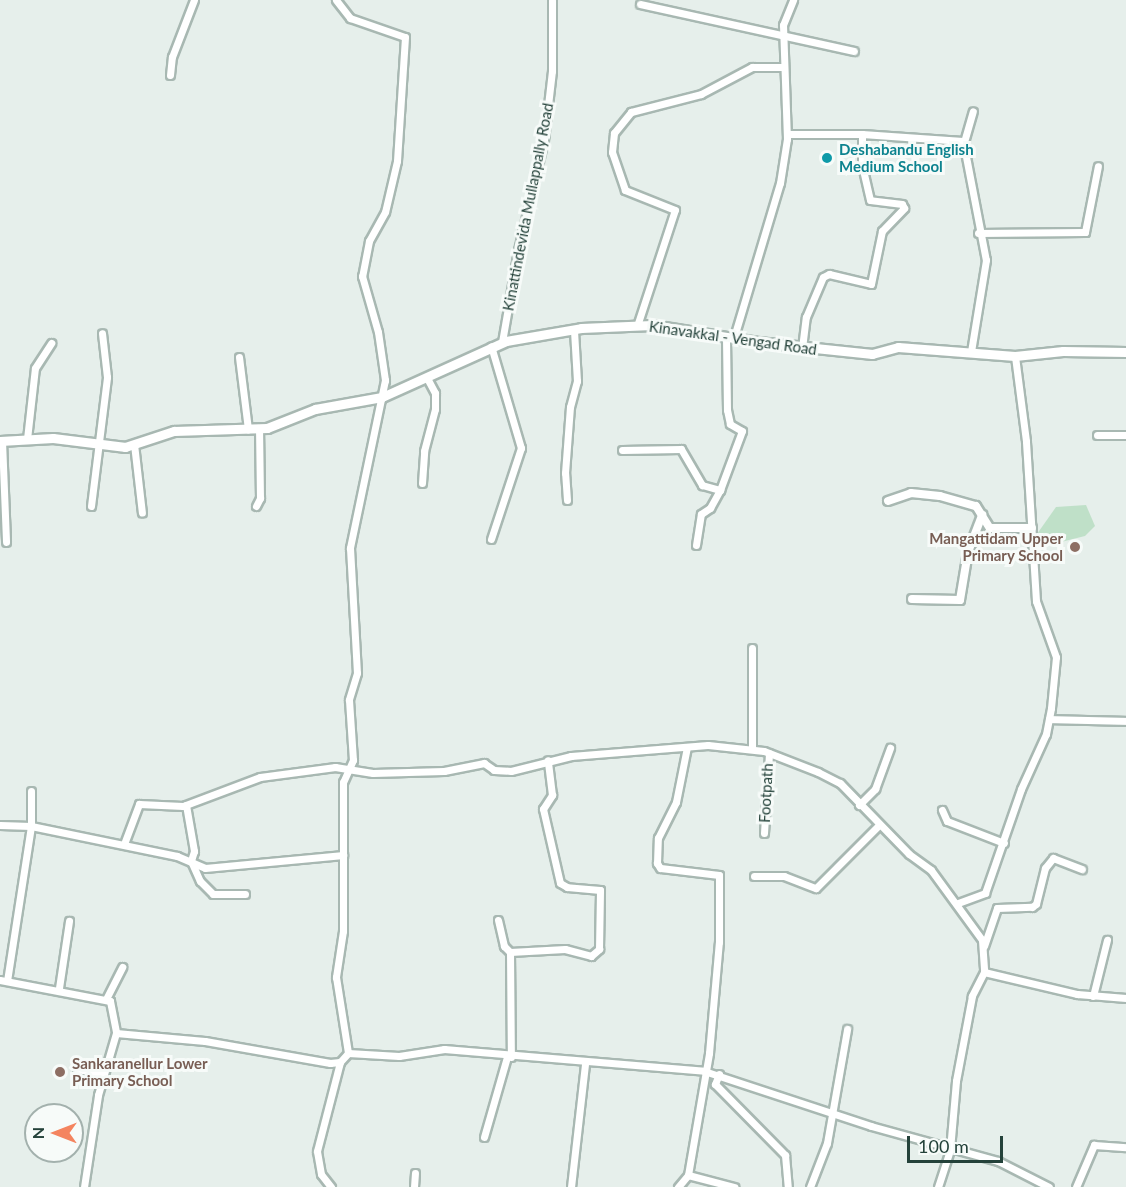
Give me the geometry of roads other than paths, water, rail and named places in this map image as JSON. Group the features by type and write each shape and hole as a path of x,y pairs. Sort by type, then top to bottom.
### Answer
{"main road":[{"name":"Kinavakkal - Vengad Road","path":"1,441 53,438 101,447 134,444 174,431 259,428 315,409 382,397 502,342 574,330 637,326 730,336 802,348 872,354 898,347 1015,356 1063,351 1126,352"}],"street":[{"path":"170,75 172,57 194,0"},
{"path":"336,0 350,18 405,37 397,161 385,212 369,241 362,276 378,332 385,380 350,548 357,674 349,700 353,760 343,782 343,931 336,977 348,1053"},
{"name":"Kinattindevida Mullappally Road","path":"502,342 518,250 544,140 552,71 552,0"},
{"path":"696,545 701,514 711,508 742,439 742,431 730,424 727,410 730,336 780,183 787,134 783,37 793,0"},
{"path":"640,4 692,13 723,25 854,51"},
{"path":"637,326 675,210 625,190 612,152 614,133 631,112 700,94 752,67 783,67"},
{"path":"971,352 986,278 964,142 973,111"},
{"path":"787,134 862,134 964,142"},
{"path":"802,348 806,317 823,277 829,274 871,284 882,231 904,208 902,204 870,200 862,164 862,134"},
{"path":"978,233 1084,232 1098,166"},
{"path":"567,500 570,407 577,381 574,330"},
{"path":"91,506 101,447 107,377 102,333"},
{"path":"27,439 35,368 51,343"},
{"path":"491,346 521,448 491,539"},
{"path":"958,903 983,897 1049,719 1056,657 1038,615 1026,441 1015,356"},
{"path":"239,357 248,429"},
{"path":"422,483 424,451 435,409 435,393 427,378"},
{"path":"256,506 260,498 259,428"},
{"path":"1097,435 1126,435"},
{"path":"1,441 6,542"},
{"path":"134,444 142,513"},
{"path":"622,450 681,449 702,485 720,490"},
{"path":"888,501 920,492 976,506 990,528 1032,528"},
{"path":"912,599 960,600 968,552 982,515"},
{"path":"752,648 752,749"},
{"path":"1049,719 1126,722"},
{"path":"678,1187 688,1174 715,1013 719,875 660,868 657,863 658,838 676,802 687,747"},
{"path":"124,844 139,804 186,805 270,775 335,767 348,772 444,771 484,763 494,770 511,771 548,760 687,747 752,749 769,753 840,783 879,825 931,870 958,903 982,940 984,972 972,996 956,1081 950,1150 938,1187"},
{"path":"859,805 875,789 890,748"},
{"name":"Footpath","path":"764,834 769,753"},
{"path":"510,952 565,949 591,956 599,949 600,890 567,887 560,883 543,809 552,795 548,760"},
{"path":"31,791 31,826 4,981 59,988 106,999 113,1007 116,1033 104,1074 84,1187"},
{"path":"186,805 194,851 190,861 200,881 213,894 245,894"},
{"path":"942,810 947,821 1004,843"},
{"path":"0,825 31,826 124,844 190,861 205,868 343,855"},
{"path":"754,876 784,876 816,888 879,825"},
{"path":"983,947 997,908 1032,907 1036,904 1045,868 1053,858 1082,869"},
{"path":"484,1137 509,1057 510,952 504,946 498,920"},
{"path":"59,988 69,921"},
{"path":"1094,996 1107,940"},
{"path":"106,999 122,967"},
{"path":"984,972 1094,996 1126,999"},
{"path":"810,1187 827,1143 847,1029"},
{"path":"116,1033 205,1041 330,1064 340,1062"},
{"path":"348,1053 399,1056 444,1049 585,1064 704,1071 950,1150 998,1161 1049,1187"},
{"path":"331,1187 321,1174 317,1151 340,1062 348,1053"},
{"path":"571,1187 585,1064"},
{"path":"77,1069 104,1074"},
{"path":"719,1074 716,1084 785,1155 788,1187"},
{"path":"1076,1187 1094,1145 1126,1147"},
{"path":"414,1187 415,1173"},
{"path":"688,1174 734,1187"}],"place":[{"name":"Deshabandu English Medium School","path":"827,158"},
{"name":"Mangattidam Upper Primary School","path":"1075,547"},
{"name":"Sankaranellur Lower Primary School","path":"60,1072"}]}
